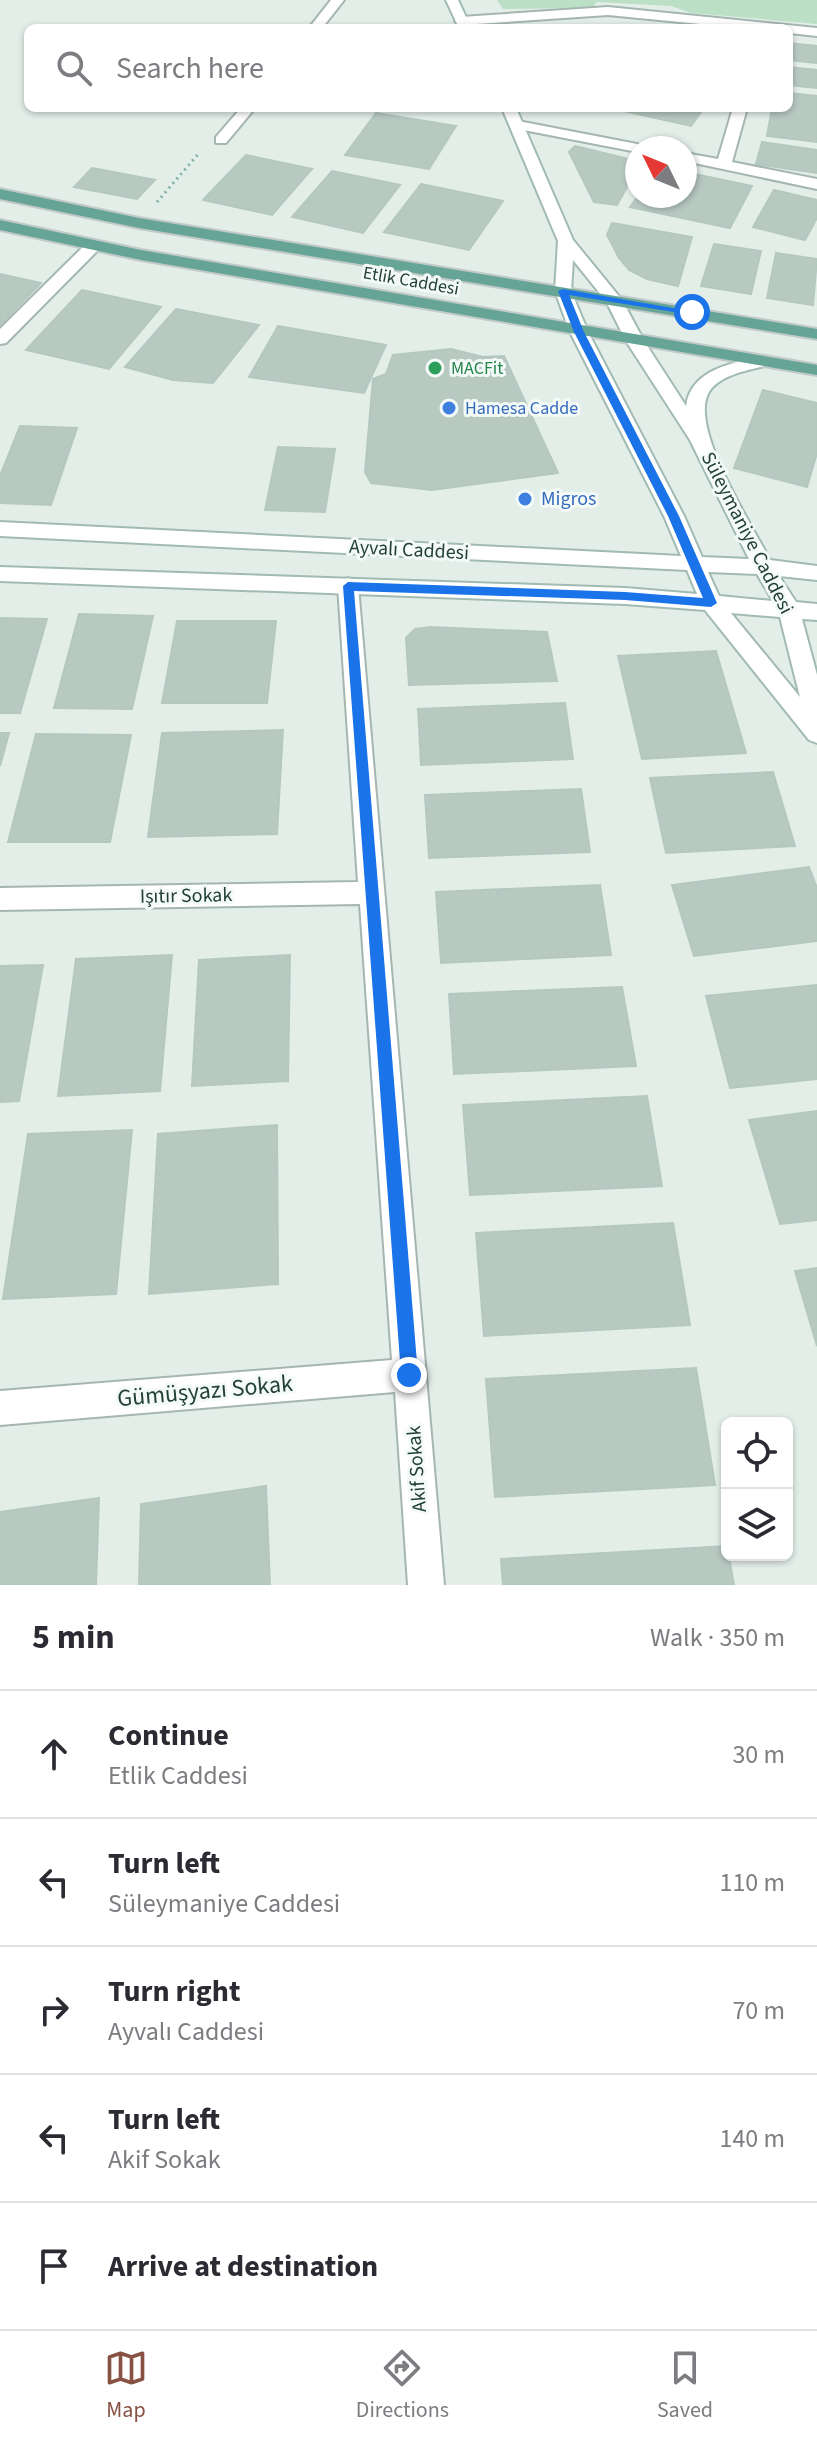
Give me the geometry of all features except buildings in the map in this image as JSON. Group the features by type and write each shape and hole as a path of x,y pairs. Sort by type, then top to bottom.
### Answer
{"main road":[{"path":"318,24 338,0"},
{"path":"452,0 463,24 608,11 733,24"},
{"path":"793,29 817,32"},
{"path":"221,140 245,112"},
{"path":"511,112 566,241 563,291 579,332 697,564 711,603 817,734"},
{"path":"724,165 739,112"},
{"path":"518,125 625,146"},
{"path":"697,159 817,184"},
{"name":"Etlik Caddesi","path":"0,194 139,223 817,334"},
{"name":"Etlik Caddesi","path":"0,225 93,246 579,332 817,370"},
{"name":"Süleymaniye Caddesi","path":"566,241 614,300 635,341 699,440 763,567 789,609 817,718"},
{"path":"0,339 93,246"},
{"name":"Süleymaniye Caddesi","path":"699,440 694,418 695,399 700,387 715,376 763,361"},
{"name":"Ayvalı Caddesi","path":"0,529 763,567 817,573"},
{"name":"Ayvalı Caddesi","path":"0,574 625,596 817,612"},
{"name":"Akif Sokak","path":"348,586 426,1585"},
{"name":"Işıtır Sokak","path":"0,899 372,893"},
{"name":"Gümüşyazı Sokak","path":"0,1408 409,1375"}],"path":[{"path":"139,223 206,146 221,140"}],"green space":[{"path":"497,0 817,0 817,24 691,13 671,6 597,2 592,8 503,9"}],"place":[{"name":"MACFit","path":"435,368"},
{"name":"Hamesa Cadde","path":"449,408"},
{"name":"Migros","path":"525,499"}],"route":[{"path":"409,1375 348,586 625,596 711,603 697,564 579,332 563,291 692,312"}]}
